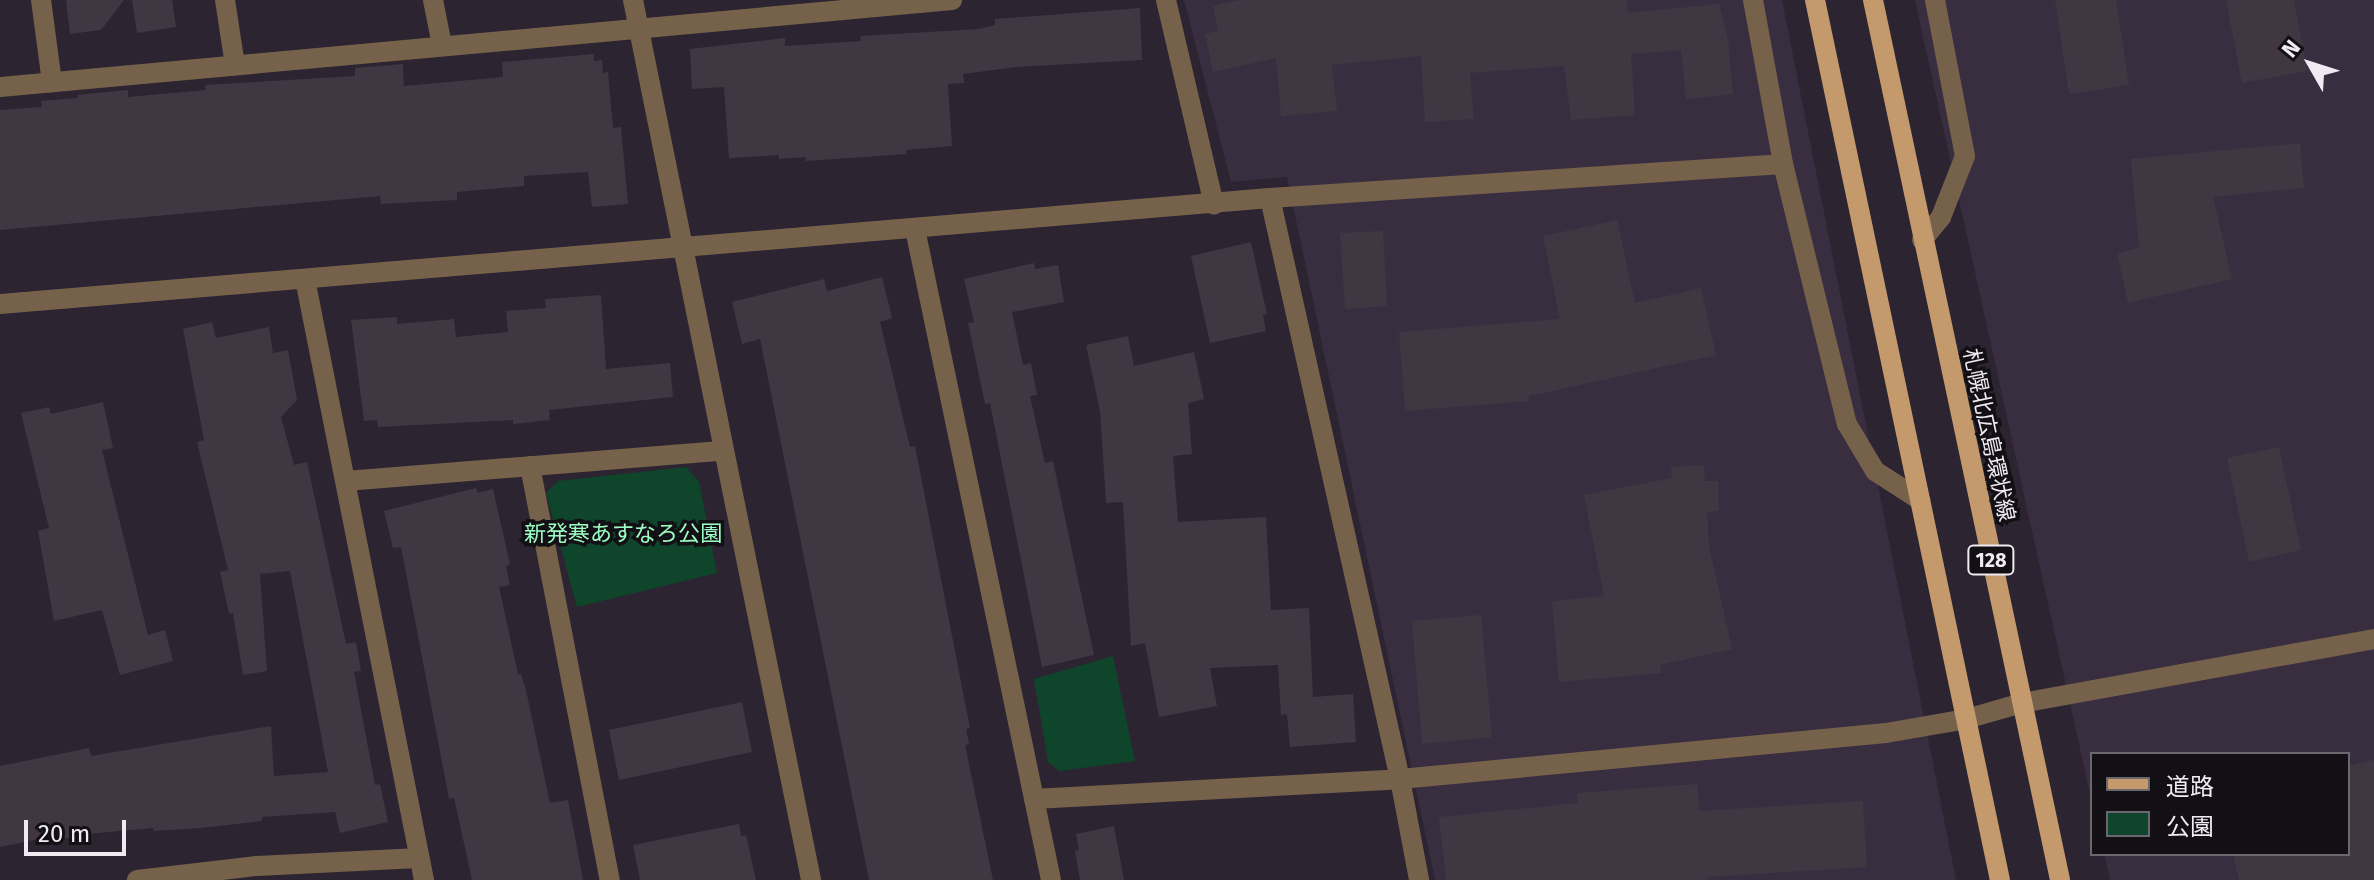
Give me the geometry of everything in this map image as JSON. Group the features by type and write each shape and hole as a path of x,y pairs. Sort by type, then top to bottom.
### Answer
{"main road":[{"name":"128","path":"1815,0 2000,880"},
{"name":"札幌北広島環状線","path":"1873,0 2060,880"}],"street":[{"path":"41,0 52,82"},
{"path":"225,0 235,65"},
{"path":"433,0 442,45"},
{"path":"633,0 721,451 811,880"},
{"path":"0,87 638,27 831,5 952,0"},
{"path":"1166,0 1214,204"},
{"path":"1753,0 1783,164 1847,424 1875,471 1920,500"},
{"path":"1922,240 1941,217 1965,156 1935,0"},
{"path":"0,304 1270,198 1783,164"},
{"path":"1270,198 1400,779 1419,880"},
{"path":"915,229 1051,880"},
{"path":"305,279 424,880"},
{"path":"346,481 721,451"},
{"path":"530,466 610,880"},
{"path":"1034,799 1400,779 1886,733 1966,719 2022,703 2374,639"},
{"path":"137,880 259,873 419,858"}],"shaded area":[{"path":"1184,0 1782,0 1956,880 1435,880 1287,177 1231,182"},
{"path":"1915,0 2374,0 2374,880 2110,880 2104,856 2350,856 2350,752 2090,752 2090,794"}],"green space":[{"name":"新発寒あすなろ公園","path":"686,467 699,482 717,573 577,607 546,493 558,481"},
{"path":"1113,656 1135,761 1059,771 1048,762 1034,679"}],"building":[{"path":"66,0 124,0 101,30 70,34"},
{"path":"132,0 172,0 176,27 137,33"},
{"path":"1239,0 1627,0 1628,13 1719,4 1728,39 1733,94 1686,99 1681,50 1631,54 1635,115 1571,120 1564,66 1470,73 1474,119 1425,122 1421,56 1332,65 1337,111 1281,116 1276,58 1213,72 1205,34 1218,31 1213,6"},
{"path":"2055,0 2116,0 2129,85 2069,94"},
{"path":"2226,0 2294,0 2307,71 2242,83"},
{"path":"1140,8 1142,60 1016,67 963,74 964,83 948,84 952,146 906,150 907,154 806,161 805,157 779,159 779,155 729,158 724,87 692,89 690,49 785,38 785,46 861,41 860,36 979,29 995,25 995,19"},
{"path":"594,54 594,61 602,60 603,73 608,72 613,128 621,127 628,204 592,207 588,172 524,176 524,186 457,192 457,200 381,204 380,196 0,230 0,110 42,107 41,101 128,90 128,97 206,90 205,85 355,76 355,68 403,64 404,86 503,77 502,62"},
{"path":"2300,143 2304,188 2213,197 2232,279 2128,303 2117,253 2139,248 2131,159"},
{"path":"1617,220 1635,303 1701,288 1716,355 1529,396 1529,401 1405,411 1399,332 1560,319 1543,236"},
{"path":"1383,231 1387,306 1345,309 1340,233"},
{"path":"1251,242 1267,314 1263,315 1266,331 1210,343 1191,256"},
{"path":"1034,263 1035,269 1058,265 1064,302 1012,312 1023,365 1031,363 1037,395 1030,396 1045,463 1053,461 1094,655 1042,667 990,403 985,404 968,323 974,322 964,279"},
{"path":"882,277 892,318 880,322 910,447 915,446 970,728 966,729 969,744 965,745 993,880 869,880 760,339 742,344 732,302 824,279 827,291"},
{"path":"601,295 606,369 670,363 673,397 549,410 550,420 513,424 513,420 378,427 377,420 364,421 351,320 397,317 397,324 454,319 456,337 508,332 506,311 546,308 545,299"},
{"path":"212,322 216,338 269,327 273,353 288,350 297,400 281,417 294,465 307,462 346,644 356,642 361,671 354,672 375,785 380,784 388,822 340,833 335,812 262,817 262,821 201,828 154,831 153,828 76,835 76,838 43,838 0,847 0,766 89,748 91,756 271,726 274,776 328,772 290,571 260,574 267,671 243,675 233,613 229,614 220,572 228,570 197,442 204,440 183,329"},
{"path":"1128,336 1134,366 1194,352 1204,399 1188,403 1192,454 1173,456 1178,522 1266,517 1271,610 1309,608 1313,697 1353,694 1356,742 1290,747 1287,714 1281,715 1278,665 1210,668 1217,706 1159,717 1145,643 1131,646 1123,502 1106,503 1100,411 1086,345"},
{"path":"103,402 113,448 102,450 148,635 165,630 173,661 120,675 102,610 54,621 38,531 49,528 21,413 49,407 51,414"},
{"path":"2279,447 2301,550 2249,562 2227,458"},
{"path":"1704,465 1705,481 1718,481 1719,511 1707,512 1709,546 1732,649 1660,665 1661,673 1559,682 1552,601 1604,596 1584,495 1672,478 1671,467"},
{"path":"476,488 478,493 493,489 510,564 506,566 510,585 499,587 518,674 521,674 526,690 550,803 568,800 583,880 472,880 454,798 449,799 401,547 393,548 384,511"},
{"path":"1481,615 1492,737 1422,744 1412,621"},
{"path":"742,702 752,752 619,780 609,730"},
{"path":"2374,760 2374,880 2239,880 2233,856 2350,856 2350,766"},
{"path":"1697,784 1700,811 1863,801 1867,867 1708,877 1708,880 1446,880 1439,817 1578,803 1577,793"},
{"path":"739,824 741,836 746,835 756,880 640,880 633,845"},
{"path":"1114,826 1124,880 1080,880 1075,851 1079,850 1076,834"}]}
